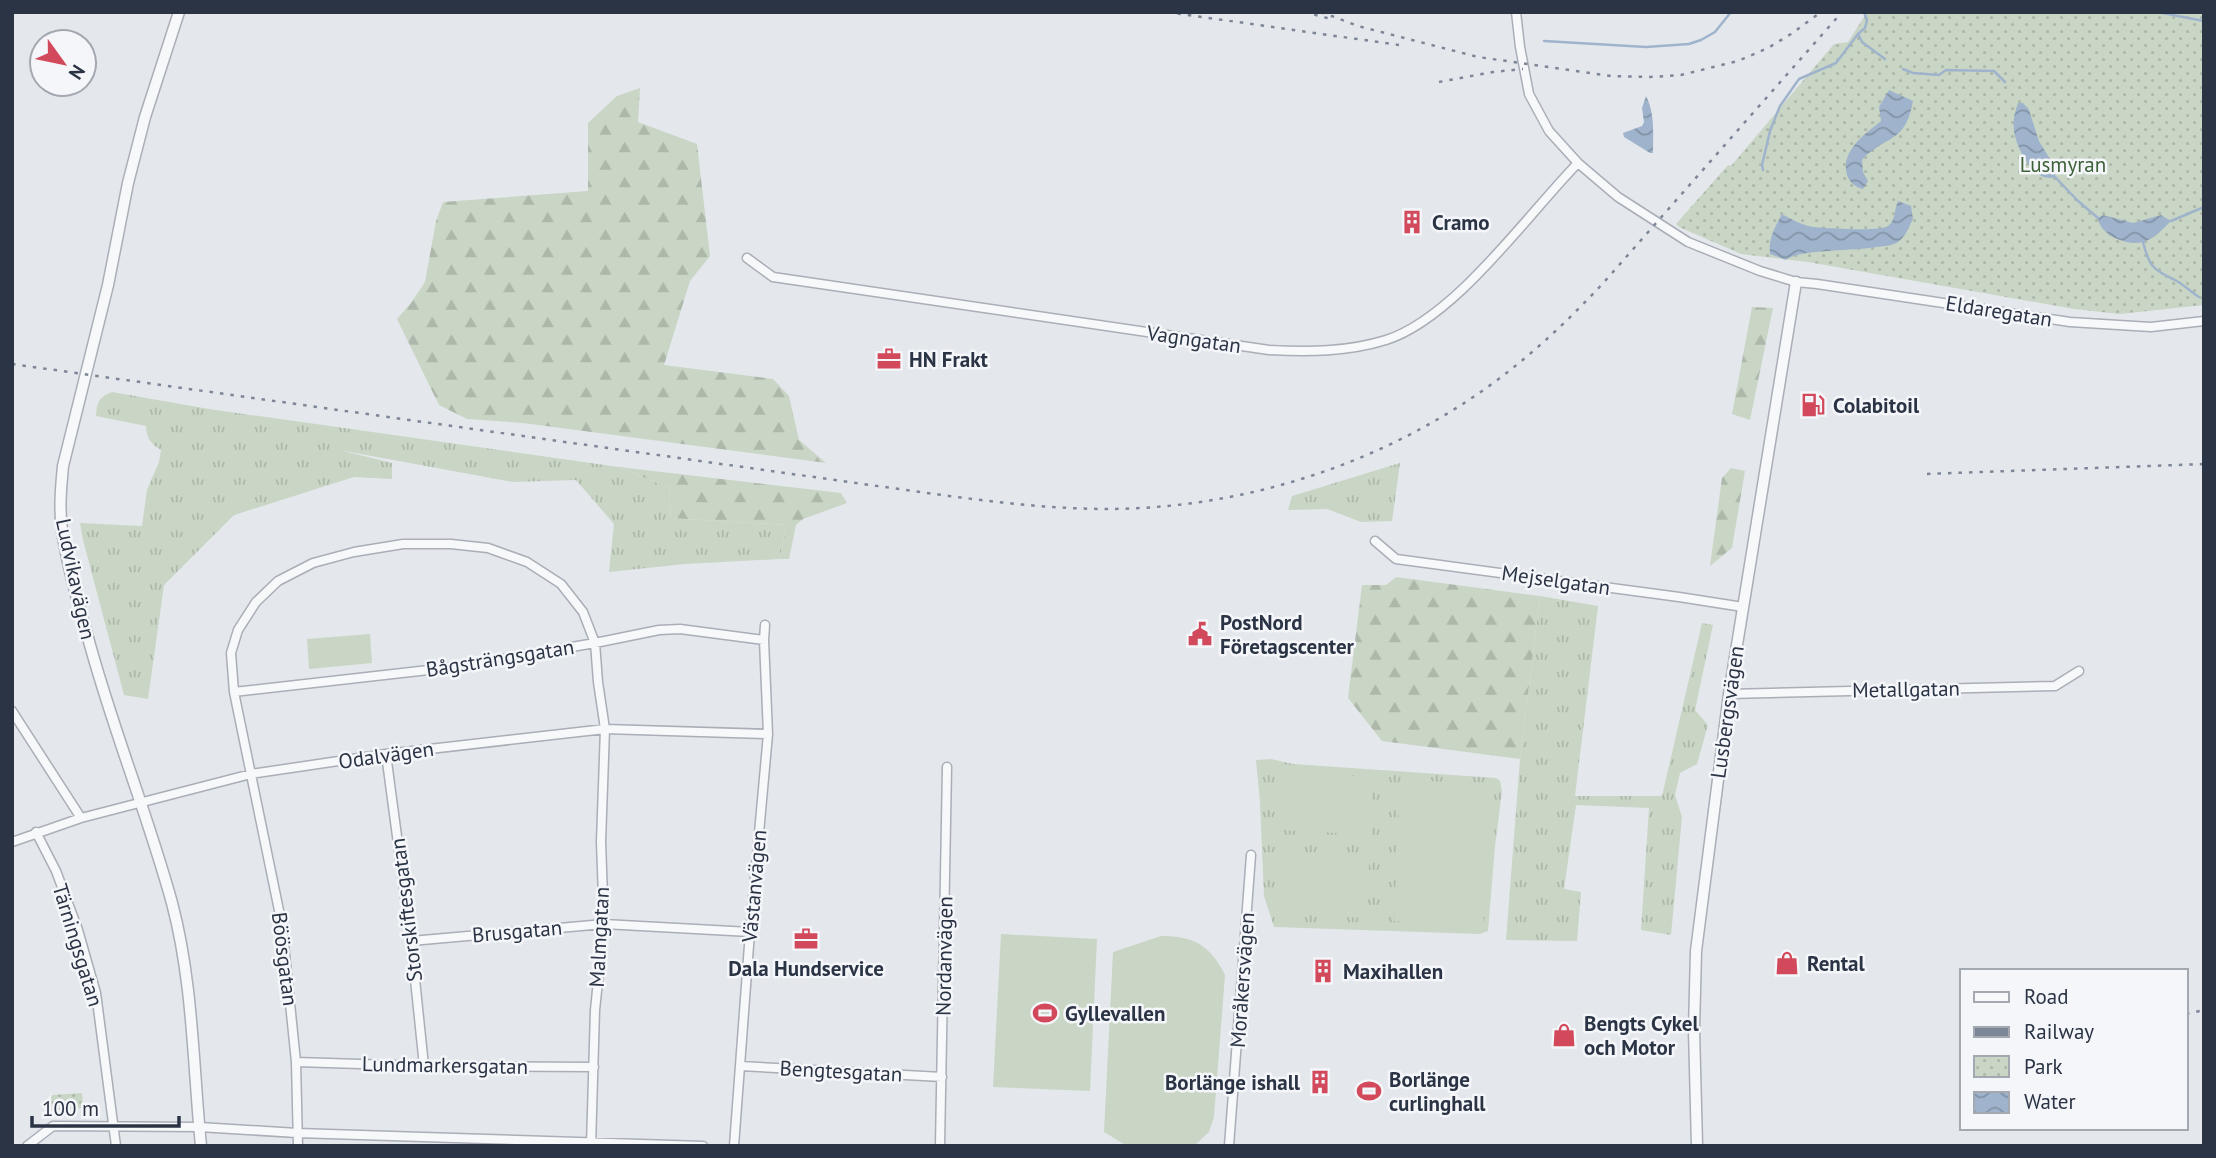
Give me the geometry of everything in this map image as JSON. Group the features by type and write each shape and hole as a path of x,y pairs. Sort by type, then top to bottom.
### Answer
{"street":[{"name":"Ludvikavägen","path":"179,12 149,105 128,183 108,285 63,466 61,496 62,529 73,585 102,691 141,802 172,904 186,972 201,1146"},
{"name":"Eldaregatan","path":"1516,12 1529,94 1549,131 1578,163 1619,197 1688,242 1760,271 1796,282 2070,322 2151,327 2204,321"},
{"name":"Vagngatan","path":"747,258 773,277 1269,350 1317,352 1387,340 1409,330 1448,302 1481,270 1578,163"},
{"name":"Lusbergsvägen","path":"1697,1146 1694,1030 1696,951 1729,694 1796,282"},
{"name":"Mejselgatan","path":"1375,541 1396,559 1743,607"},
{"name":"Böösgatan","path":"298,1146 296,1062 282,925 234,692 231,653 238,630 256,602 278,581 313,563 354,552 403,544 451,544 488,548 527,562 561,584 583,612 595,643"},
{"name":"Västanvägen","path":"734,1146 768,734 765,625"},
{"name":"Bågsträngsgatan","path":"234,692 455,667 659,630 680,629 764,640"},
{"name":"Malmgatan","path":"591,1144 595,1010 604,924 601,842 605,729 597,682 595,643"},
{"name":"Metallgatan","path":"1729,694 2055,686 2079,671"},
{"path":"12,711 81,818"},
{"name":"Odalvägen","path":"12,842 81,818 251,774 386,754 605,729 768,734"},
{"name":"Storskiftesgatan","path":"386,754 411,941 424,1066"},
{"name":"Nordanvägen","path":"940,1146 947,767"},
{"name":"Tärningsgatan","path":"36,832 56,871 78,930 96,993 116,1146"},
{"name":"Moråkersvägen","path":"1229,1146 1251,855"},
{"name":"Brusgatan","path":"411,941 604,924 750,932"},
{"name":"Lundmarkersgatan","path":"296,1062 594,1067"},
{"name":"Bengtesgatan","path":"740,1066 942,1077"},
{"path":"27,1146 53,1126 199,1127 297,1133 703,1146"}],"green space":[{"name":"Lusmyran","path":"1867,12 2204,12 2204,305 2120,314 2074,309 1808,262 1741,254 1679,227 1676,224 1728,165 1731,166 1834,44 1848,42"},
{"path":"640,88 638,122 697,144 710,256 690,281 664,365 773,379 789,396 799,440 826,463 523,423 467,419 439,405 397,319 425,282 436,221 443,202 588,191 588,123 617,96"},
{"path":"1752,307 1773,308 1750,420 1732,414"},
{"path":"112,392 209,409 619,467 669,488 671,518 786,525 780,559 685,564 609,572 614,524 576,480 513,482 339,450 392,463 392,479 354,477 234,515 164,585 148,699 124,695 80,523 142,526 147,490 161,450 150,440 146,426 96,416 100,401"},
{"path":"1400,463 1392,521 1361,522 1327,509 1288,510 1292,496"},
{"path":"619,467 841,493 847,503 803,519 796,525 789,559 780,559 786,525 671,518 669,488"},
{"path":"1731,468 1745,471 1732,548 1710,566 1722,478"},
{"path":"1396,577 1540,596 1520,759 1382,741 1348,698 1362,585 1386,585"},
{"path":"1540,596 1598,606 1575,796 1662,796 1702,623 1713,625 1695,710 1708,725 1697,764 1680,773 1675,795 1682,817 1671,935 1641,930 1649,808 1576,805 1564,889 1581,892 1577,941 1506,940 1520,759"},
{"path":"370,634 372,663 309,669 307,639"},
{"path":"1271,759 1293,764 1496,778 1500,781 1502,791 1488,931 1480,934 1274,927 1264,896 1256,760"},
{"path":"1284,772 1373,777 1371,835 1282,830"},
{"path":"1400,779 1489,785 1483,926 1394,921"},
{"path":"1281,856 1369,861 1367,918 1279,914"},
{"name":"Gyllevallen","path":"1001,934 1097,939 1090,1091 993,1087"},
{"path":"1161,936 1183,938 1200,944 1213,956 1225,975 1214,1117 1209,1132 1194,1146 1127,1146 1104,1132 1113,952"},
{"path":"82,1093 83,1108 47,1111 46,1100 53,1095"}],"water":[{"path":"1889,90 1913,101 1900,132 1862,160 1863,172 1868,181 1863,189 1848,178 1847,158 1855,144 1881,121 1879,107"},
{"path":"1646,96 1652,116 1653,153 1624,137 1623,133 1642,126 1642,108"},
{"path":"2018,103 2023,103 2029,110 2039,141 2056,169 2055,177 2041,176 2029,165 2020,150 2014,127"},
{"path":"1898,201 1911,206 1913,219 1905,235 1896,243 1802,254 1786,260 1770,254 1771,238 1782,214 1812,227 1875,229 1891,224"},
{"path":"2103,215 2133,223 2161,215 2171,221 2151,239 2137,243 2109,235 2098,218"}],"waterway":[{"path":"1544,41 1646,47 1689,44 1715,32 1731,12"},
{"path":"1864,12 1867,20 1865,28 1858,34 1862,42 1885,59"},
{"path":"2157,12 2204,21"},
{"path":"1763,170 1770,131 1780,106 1799,79 1836,63 1858,34"},
{"path":"1903,69 1913,73 1939,75 1946,70 1994,71 2005,82"},
{"path":"2055,177 2098,218"},
{"path":"2171,221 2204,207"},
{"path":"2143,242 2153,266 2199,297"}],"railway":[{"path":"1167,12 1399,45"},
{"path":"1304,12 1331,19"},
{"path":"1321,12 1358,26 1478,57 1611,76 1650,77 1681,75 1738,61 1768,48 1821,12"},
{"path":"12,364 986,501 1109,509 1161,507 1213,500 1315,475 1364,456 1457,408 1500,378 1541,344 1593,294 1842,12"},
{"path":"1439,82 1523,69"},
{"path":"1927,474 2204,464"},
{"path":"2188,1014 2204,1010"}],"place":[{"name":"Cramo","path":"1412,222"},
{"name":"HN Frakt","path":"889,359"},
{"name":"Colabitoil","path":"1813,405"},
{"name":"PostNord Företagscenter","path":"1200,634"},
{"name":"Dala Hundservice","path":"806,939"},
{"name":"Rental","path":"1787,963"},
{"name":"Maxihallen","path":"1323,971"},
{"name":"Gyllevallen","path":"1045,1013"},
{"name":"Bengts Cykel och Motor","path":"1564,1035"},
{"name":"Borlänge ishall","path":"1320,1082"},
{"name":"Borlänge curlinghall","path":"1369,1091"}]}
